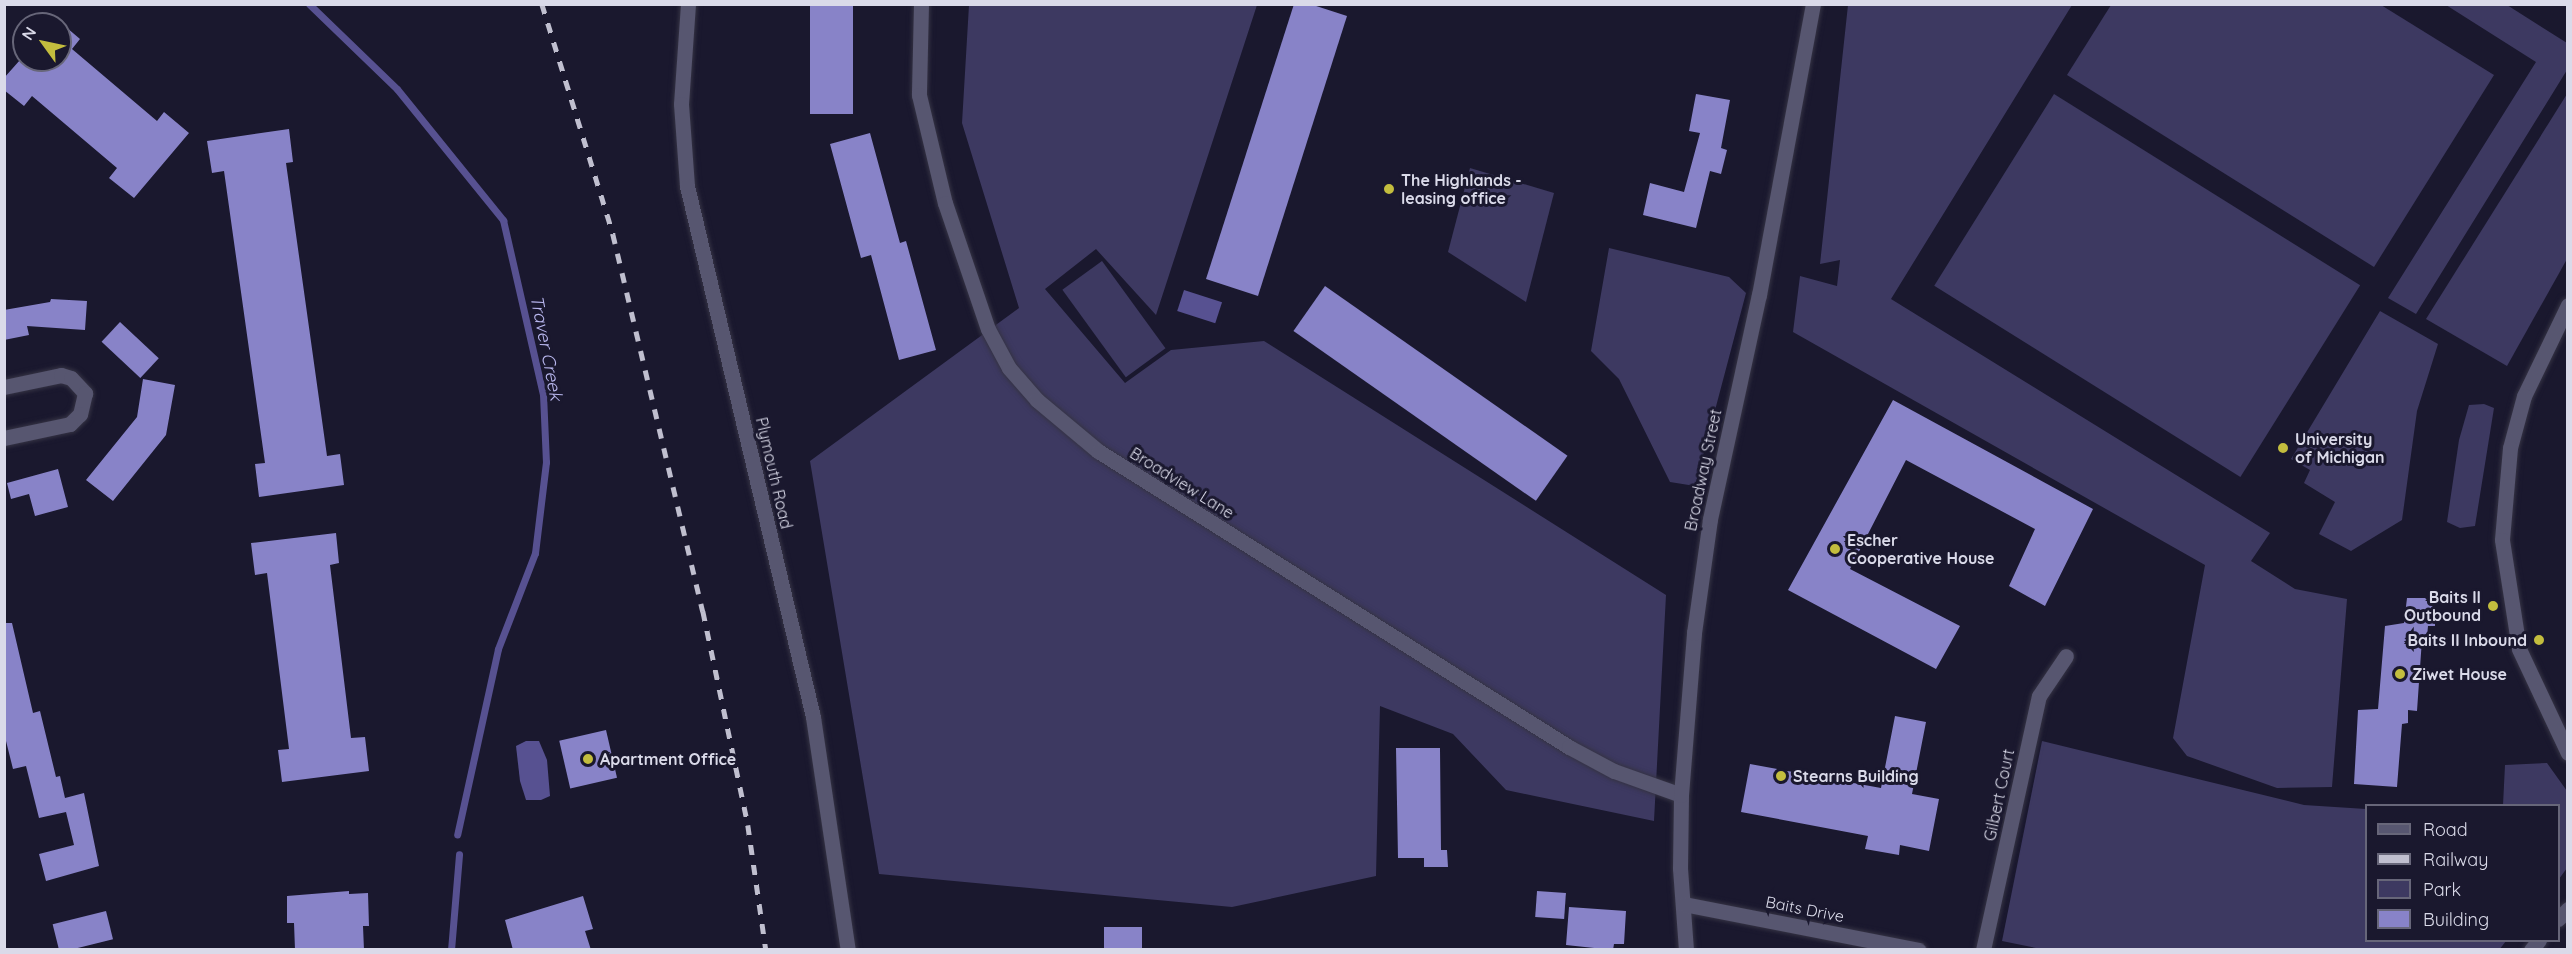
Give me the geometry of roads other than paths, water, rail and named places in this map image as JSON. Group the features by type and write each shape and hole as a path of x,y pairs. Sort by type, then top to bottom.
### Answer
{"street":[{"name":"Plymouth Road","path":"688,4 681,104 687,186 813,717 848,950"},
{"name":"Broadview Lane","path":"921,4 919,95 945,203 988,328 1009,368 1037,400 1098,451 1569,747 1614,771 1681,795"},
{"name":"Broadway Street","path":"1686,950 1681,795 1694,633 1710,519 1759,295 1813,4"},
{"path":"2568,305 2524,396 2510,448 2502,540 2519,649 2568,753"},
{"path":"4,387 61,375 71,378 85,393 80,414 70,424 4,438"},
{"name":"Gilbert Court","path":"1983,950 2039,696 2066,656"},
{"name":"Baits Drive","path":"1684,904 1919,950"}],"waterway":[{"name":"Traver Creek","path":"309,4 397,89 503,220 543,394 546,462 535,553 498,649 457,835"},
{"name":"Traver Creek","path":"451,950 459,854"}],"railway":[{"path":"542,4 613,234 703,611 748,825 766,950"}],"place":[{"name":"The Highlands - leasing office","path":"1389,189"},
{"name":"University of Michigan","path":"2283,448"},
{"name":"Escher Cooperative House","path":"1835,549"},
{"name":"Baits II Outbound","path":"2493,606"},
{"name":"Baits II Inbound","path":"2539,640"},
{"name":"Ziwet House","path":"2400,674"},
{"name":"Apartment Office","path":"588,759"},
{"name":"Stearns Building","path":"1781,776"}]}
